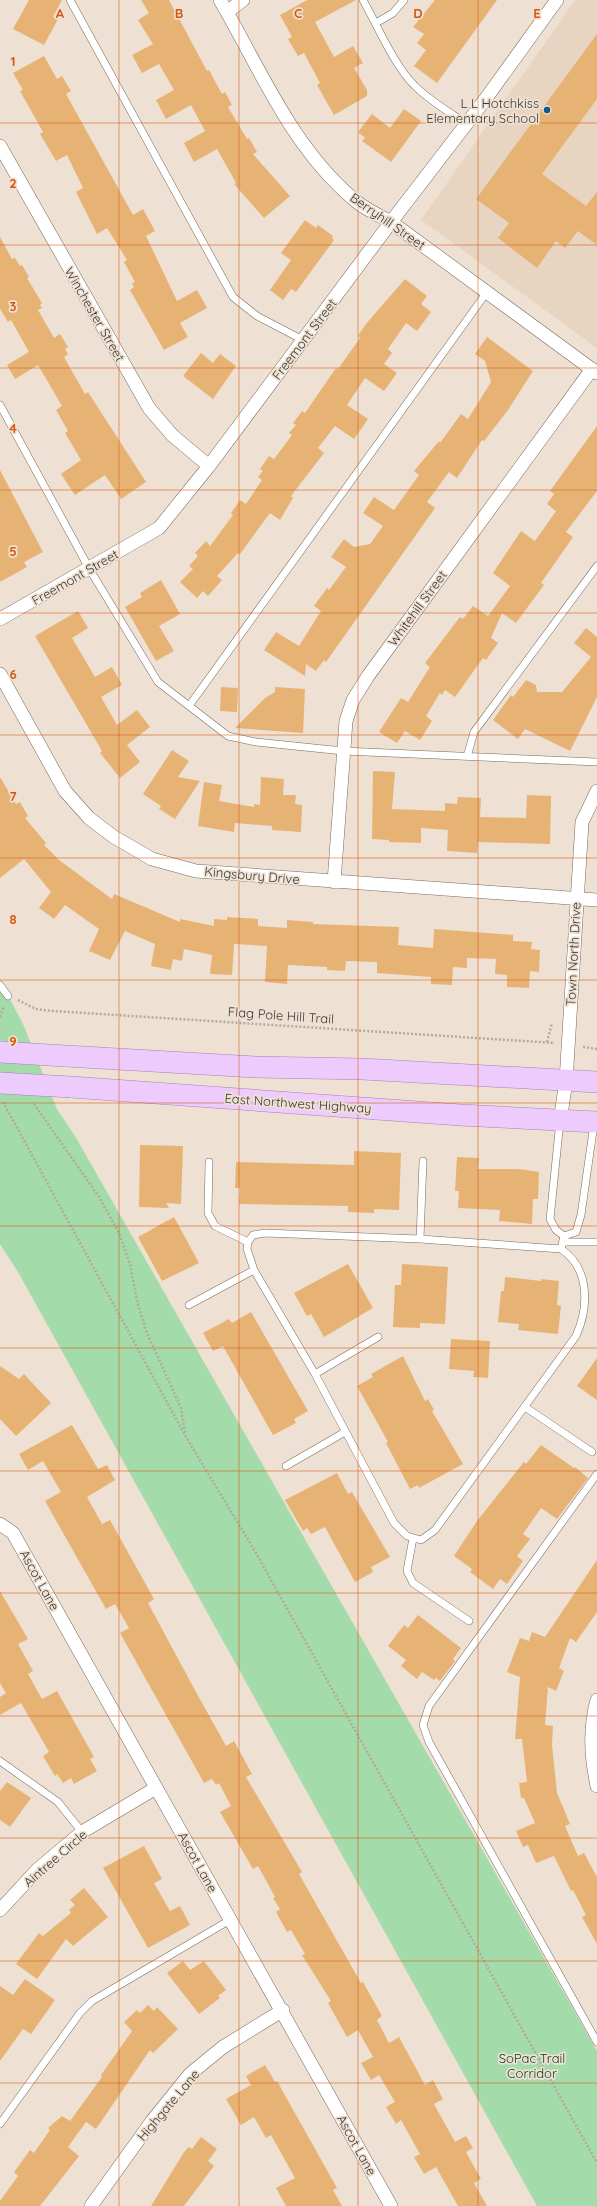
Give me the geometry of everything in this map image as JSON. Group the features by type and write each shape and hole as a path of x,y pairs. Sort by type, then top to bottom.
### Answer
{"main road":[{"path":"0,1052 255,1067 362,1069 597,1082"},
{"name":"East Northwest Highway","path":"0,1083 560,1121 596,1118"}],"street":[{"name":"Berryhill Street","path":"220,0 296,136 325,172 358,202 391,222 594,371"},
{"path":"227,12 243,0"},
{"name":"Freemont Street","path":"0,619 90,570 159,528 209,466 391,222 467,124 557,0"},
{"name":"Winchester Street","path":"0,146 149,408 172,435 209,466"},
{"name":"Whitehill Street","path":"334,882 343,751 346,721 352,700 368,676 594,371"},
{"name":"Kingsbury Drive","path":"0,674 65,791 89,818 114,837 152,859 196,871 597,900"},
{"name":"Town North Drive","path":"560,1121 566,1081 576,898 582,822 597,791"},
{"name":"Ascot Lane","path":"0,1524 13,1533 230,1920 283,2010 391,2206"},
{"path":"597,1700 591,1734 592,1761 597,1786"},
{"name":"Aintree Circle","path":"0,1910 38,1869 82,1832 156,1788"},
{"name":"Highgate Lane","path":"91,2206 152,2122 190,2074 223,2047 283,2010"}],"lane":[{"path":"70,0 233,297 257,316 303,340"},
{"path":"363,0 399,65 413,85 426,96 467,124"},
{"path":"376,23 393,13 404,0"},
{"path":"189,706 487,292"},
{"path":"0,405 90,570 158,682 228,736 256,742 343,751 597,762"},
{"path":"467,757 474,732 597,566"},
{"path":"0,985 8,996"},
{"path":"563,1242 576,1232 581,1215 596,1118"},
{"path":"560,1121 550,1219 563,1242 573,1257 582,1277 585,1299 583,1320 576,1336 435,1530 421,1540 407,1536 394,1523 315,1374 254,1270 247,1249 248,1242 253,1235 265,1233 420,1239 563,1242 597,1242"},
{"path":"420,1239 423,1161"},
{"path":"209,1162 208,1213 215,1226 248,1242"},
{"path":"189,1305 254,1270"},
{"path":"315,1374 378,1337"},
{"path":"525,1407 592,1452"},
{"path":"286,1466 345,1432"},
{"path":"597,1474 429,1706 423,1725 429,1742 597,2042"},
{"path":"413,1538 407,1571 413,1583 470,1621"},
{"path":"0,1761 58,1802 82,1832"},
{"path":"0,2124 80,2013 92,2001 230,1920"}],"path":[{"name":"Flag Pole Hill Trail","path":"8,996 36,1009 53,1011 556,1043"},
{"path":"547,1042 552,1023"},
{"path":"0,1097 186,1437 256,1553 597,2163"},
{"path":"32,1099 50,1129 73,1156 99,1196 119,1234 130,1264 138,1305 147,1333 181,1408 186,1437"}],"shaded area":[{"name":"L L Hotchkiss Elementary School","path":"575,0 597,0 597,348 421,220"}],"green space":[{"name":"SoPac Trail Corridor","path":"0,980 23,1024 57,1109 75,1136 597,2051 597,2206 537,2206 18,1272 0,1244"}],"building":[{"path":"29,0 62,0 53,17 58,19 44,45 13,29"},
{"path":"141,0 169,0 207,71 209,70 222,94 225,92 232,105 228,107 247,139 249,138 257,152 253,154 290,196 264,218 234,184 236,183 217,149 194,162 184,143 205,131 191,105 166,119 156,100 174,90 159,64 142,73 132,55 153,44 138,20 149,13"},
{"path":"307,0 356,0 315,22 334,57 353,46 363,63 354,68 367,90 367,96 334,115 317,85 320,83 304,53 298,56 288,39 292,37 280,15"},
{"path":"435,0 497,0 437,83 414,66 426,50 417,43 424,34 413,27"},
{"path":"597,34 597,99 542,174 586,206 597,192 597,245 578,231 565,248 556,241 537,268 498,238 509,223 476,199"},
{"path":"44,56 57,79 62,76 71,91 66,94 133,215 143,209 155,231 146,236 177,301 197,290 207,308 180,323 188,337 164,350 130,290 134,287 132,283 135,282 124,262 127,260 107,228 97,234 76,192 83,188 67,155 56,161 40,134 43,132 20,91 23,90 13,73"},
{"path":"404,109 421,121 391,162 362,141 365,138 358,132 372,114 390,128"},
{"path":"305,220 316,228 318,225 333,236 332,238 334,240 296,292 291,289 283,300 270,290 291,260 281,253"},
{"path":"0,237 12,259 15,258 20,266 22,265 29,277 27,278 42,303 40,305 42,308 38,310 54,338 60,334 68,347 65,349 68,354 64,357 85,394 88,392 146,482 121,499 105,475 75,495 61,474 81,460 65,433 68,431 56,410 62,406 38,365 15,379 7,365 29,352 11,320 8,322 0,309"},
{"path":"405,279 427,296 421,304 431,312 417,331 406,323 388,349 392,353 384,364 397,373 384,391 365,378 347,405 368,419 354,439 335,426 318,448 324,453 291,496 293,498 280,520 270,513 240,554 238,553 217,576 222,580 208,596 203,591 197,598 180,582 193,569 189,566 198,556 195,553 206,541 210,546 233,515 231,513 240,500 246,504 262,480 258,477 263,471 260,469 269,456 274,459 292,435 289,433 296,425 293,423 302,411 305,413 336,368 338,369 360,338 358,336 365,325"},
{"path":"487,337 533,371 508,410 484,441 482,440 457,478 449,472 427,502 435,508 326,662 324,660 316,671 306,664 305,676 264,650 276,632 299,646 321,611 314,606 327,588 329,590 346,567 331,557 344,539 354,547 370,544 383,526 363,513 374,497 394,510 419,475 414,471 439,441 440,443 461,414 468,419 491,382 485,361 475,354"},
{"path":"201,353 213,363 220,354 236,366 213,399 183,376"},
{"path":"597,426 597,491 566,532 573,537 541,583 544,585 516,623 502,613 491,638 498,643 486,660 483,658 455,697 445,690 442,695 440,693 426,716 432,721 420,740 405,731 397,743 379,732 401,698 408,702 430,667 425,663 460,617 463,619 473,606 488,616 510,586 493,573 521,531 535,541 556,511 547,504 554,494 550,491"},
{"path":"0,470 43,552 24,562 27,567 0,582"},
{"path":"161,580 180,614 159,626 174,651 156,661 125,607 142,597 140,593"},
{"path":"78,611 88,628 72,638 95,677 112,667 122,685 101,697 117,725 137,710 150,727 127,745 140,762 120,778 100,753 102,751 35,636"},
{"path":"586,628 597,637 597,697 570,751 525,729 518,739 493,720 511,695 513,697 526,680 536,685 537,692 562,692 591,657 574,643"},
{"path":"221,687 238,688 237,712 220,711"},
{"path":"275,687 305,689 303,733 235,728 265,698 275,692"},
{"path":"172,750 189,761 178,777 200,781 175,819 159,809 161,806 143,794"},
{"path":"373,771 395,772 392,809 445,811 445,803 457,804 458,797 481,798 480,817 526,818 527,795 551,796 550,844 478,842 477,853 447,851 448,830 421,828 421,843 389,842 389,840 372,839"},
{"path":"0,777 16,804 20,802 28,816 25,818 46,843 44,845 59,860 112,899 114,894 180,922 180,919 214,926 214,919 227,920 227,917 258,919 258,926 287,928 287,920 313,922 313,924 399,927 398,945 433,948 434,929 513,935 513,941 532,942 531,949 540,950 539,972 530,971 529,988 507,987 507,975 495,974 496,959 467,958 467,968 453,967 452,985 431,984 431,977 377,973 377,962 346,961 345,971 327,970 327,967 288,965 287,984 265,982 267,946 234,944 232,975 210,974 212,955 184,949 182,961 173,959 171,970 151,966 155,944 125,931 110,960 89,951 99,929 65,905 54,919 39,908 51,892 24,859 0,878"},
{"path":"261,777 284,779 283,795 296,795 295,804 302,805 301,832 272,830 272,826 235,823 234,832 198,826 204,782 222,785 219,801 254,807 254,804 260,805"},
{"path":"140,1145 183,1146 181,1204 166,1203 169,1208 139,1207"},
{"path":"354,1151 401,1153 399,1210 374,1209 374,1213 348,1212 348,1206 239,1204 240,1188 235,1188 236,1162 354,1165"},
{"path":"457,1157 479,1158 478,1169 519,1169 539,1172 538,1199 533,1199 532,1224 499,1221 500,1210 458,1208 459,1191 455,1191"},
{"path":"174,1217 199,1263 162,1281 138,1237"},
{"path":"348,1264 373,1308 324,1337 311,1314 307,1316 294,1293"},
{"path":"402,1264 448,1267 445,1324 420,1323 420,1328 393,1327 395,1285 401,1285"},
{"path":"505,1277 541,1281 541,1279 559,1281 557,1305 561,1306 558,1334 518,1330 519,1324 498,1322 501,1291 504,1291"},
{"path":"251,1312 308,1411 294,1419 296,1423 273,1435 223,1346 213,1351 203,1333 229,1319 232,1323"},
{"path":"451,1339 490,1341 488,1378 473,1377 474,1371 449,1369"},
{"path":"403,1356 425,1401 428,1399 434,1410 432,1411 463,1464 419,1488 418,1485 410,1489 386,1443 388,1442 357,1386 373,1377 371,1374"},
{"path":"597,1358 597,1400 577,1386"},
{"path":"0,1366 19,1379 24,1374 51,1403 16,1436 0,1419"},
{"path":"72,1425 98,1469 107,1465 115,1480 87,1497 102,1524 110,1520 154,1599 148,1603 226,1746 234,1741 252,1774 246,1777 302,1872 299,1874 361,1983 363,1982 382,2016 377,2020 389,2043 399,2037 425,2085 433,2080 443,2099 434,2104 455,2142 466,2136 473,2148 466,2152 481,2179 474,2183 487,2206 458,2206 436,2167 424,2174 414,2157 420,2154 401,2120 396,2124 386,2107 395,2102 379,2075 371,2080 361,2063 373,2057 358,2030 347,2037 328,2003 331,2001 302,1955 305,1954 291,1930 287,1932 276,1912 280,1909 273,1898 275,1897 258,1866 253,1869 220,1812 231,1806 219,1783 216,1785 212,1779 204,1783 120,1633 129,1628 115,1604 106,1609 45,1501 61,1492 43,1461 28,1470 19,1454"},
{"path":"541,1445 574,1468 575,1467 588,1478 557,1519 541,1508 523,1534 530,1539 517,1556 523,1561 507,1584 500,1579 493,1589 470,1572 472,1569 454,1556 477,1521 524,1462 526,1464"},
{"path":"337,1473 348,1494 352,1492 390,1557 371,1567 373,1572 355,1582 325,1527 311,1534 307,1528 303,1531 285,1500"},
{"path":"597,1560 597,1612 576,1642 570,1638 559,1668 564,1671 556,1691 548,1687 545,1725 553,1726 552,1745 557,1793 570,1824 565,1826 578,1856 584,1853 597,1877 597,1944 582,1917 586,1915 573,1890 571,1891 554,1856 536,1863 528,1845 523,1847 516,1831 535,1823 524,1798 521,1798 519,1783 527,1782 522,1739 515,1739 520,1677 507,1672 520,1638 529,1641 532,1632 545,1637"},
{"path":"0,1591 28,1639 18,1644 33,1671 28,1674 42,1699 57,1691 94,1757 90,1759 97,1771 74,1784 71,1778 63,1783 57,1774 55,1776 43,1756 49,1752 21,1703 0,1715 0,1697 6,1693 0,1683"},
{"path":"418,1615 461,1648 453,1659 455,1661 440,1681 436,1678 434,1680 422,1672 417,1679 401,1666 406,1660 388,1646 404,1625 408,1628"},
{"path":"7,1782 31,1798 10,1827 0,1820 0,1791"},
{"path":"144,1846 162,1879 154,1883 170,1911 180,1906 190,1925 148,1948 103,1868"},
{"path":"84,1888 108,1917 73,1946 66,1939 37,1979 16,1964 39,1933 43,1936 71,1913 69,1910 75,1905 70,1900"},
{"path":"183,1961 190,1970 204,1961 226,1990 218,1996 220,1998 199,2014 167,1973"},
{"path":"25,1979 55,2000 31,2034 23,2029 0,2061 0,1986 13,1995"},
{"path":"148,2005 154,2011 157,2007 178,2029 153,2053 150,2050 96,2129 86,2122 68,2147 79,2156 40,2206 0,2206 0,2201 18,2176 14,2172 30,2150 34,2153 50,2130 48,2128 62,2116 70,2121 102,2077 101,2075 132,2031 124,2022 137,2010 140,2013"},
{"path":"265,2065 275,2082 277,2081 337,2188 333,2190 342,2206 286,2206 276,2188 295,2178 271,2135 266,2138 254,2117 241,2125 226,2099 251,2085 246,2076"},
{"path":"201,2137 217,2149 208,2161 214,2166 184,2206 151,2206 184,2152 189,2147 192,2149"}],"place":[{"name":"L L Hotchkiss Elementary School","path":"547,110"}]}
